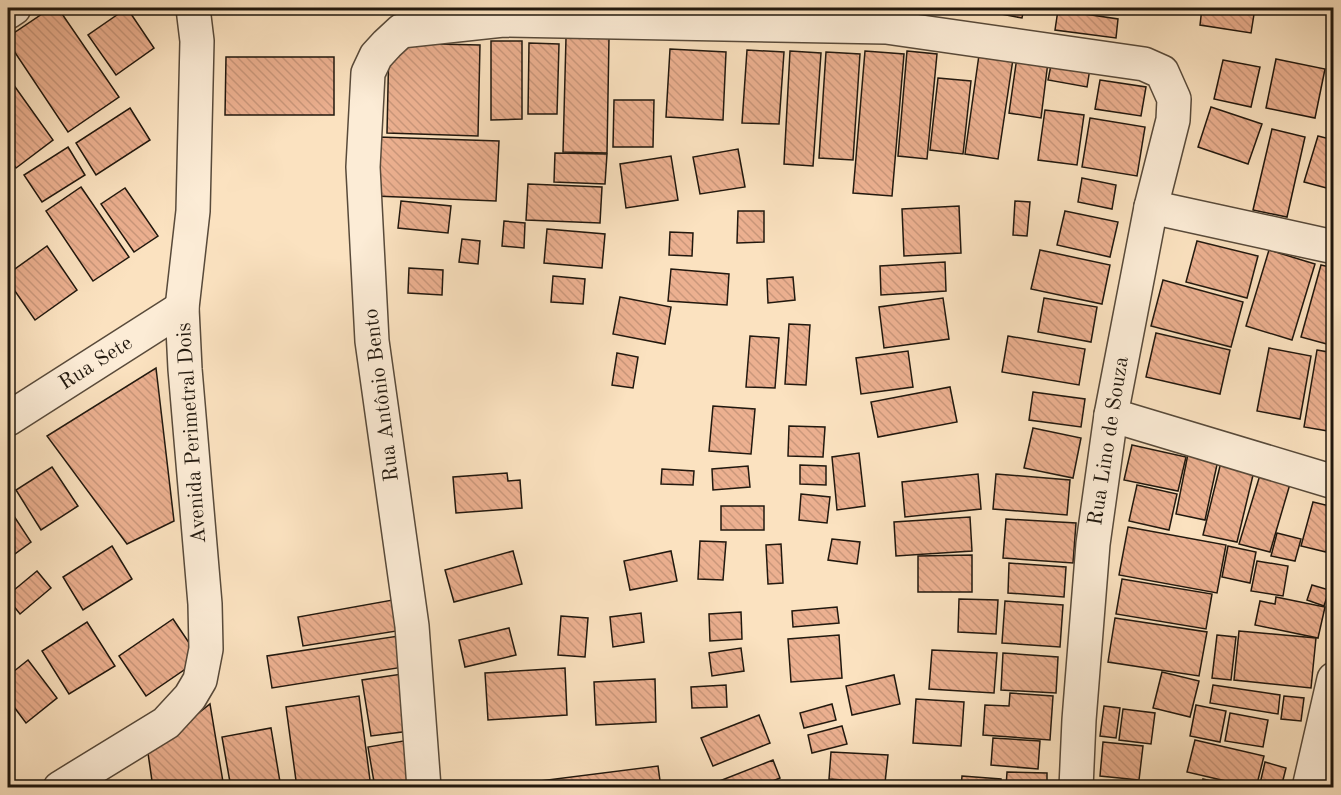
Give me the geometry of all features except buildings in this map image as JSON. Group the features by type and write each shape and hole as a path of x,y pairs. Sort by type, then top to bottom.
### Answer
{"street":[{"path":"8,12 14,8"},
{"name":"Avenida Perimetral Dois","path":"60,788 166,723 190,697 200,680 206,649 205,604 182,308 194,211 197,41 193,8"},
{"name":"Rua Antônio Bento","path":"424,788 412,626 372,341 363,167 368,73 376,56 401,31 503,20 886,27 1144,64 1162,72 1174,99"},
{"name":"Rua Lino de Souza","path":"1076,788 1078,720 1093,544 1111,415 1151,207 1173,120 1174,99"},
{"path":"1151,207 1334,247"},
{"name":"Rua Sete","path":"8,418 182,308"},
{"path":"1111,415 1334,482"},
{"path":"1309,788 1334,679"}]}
